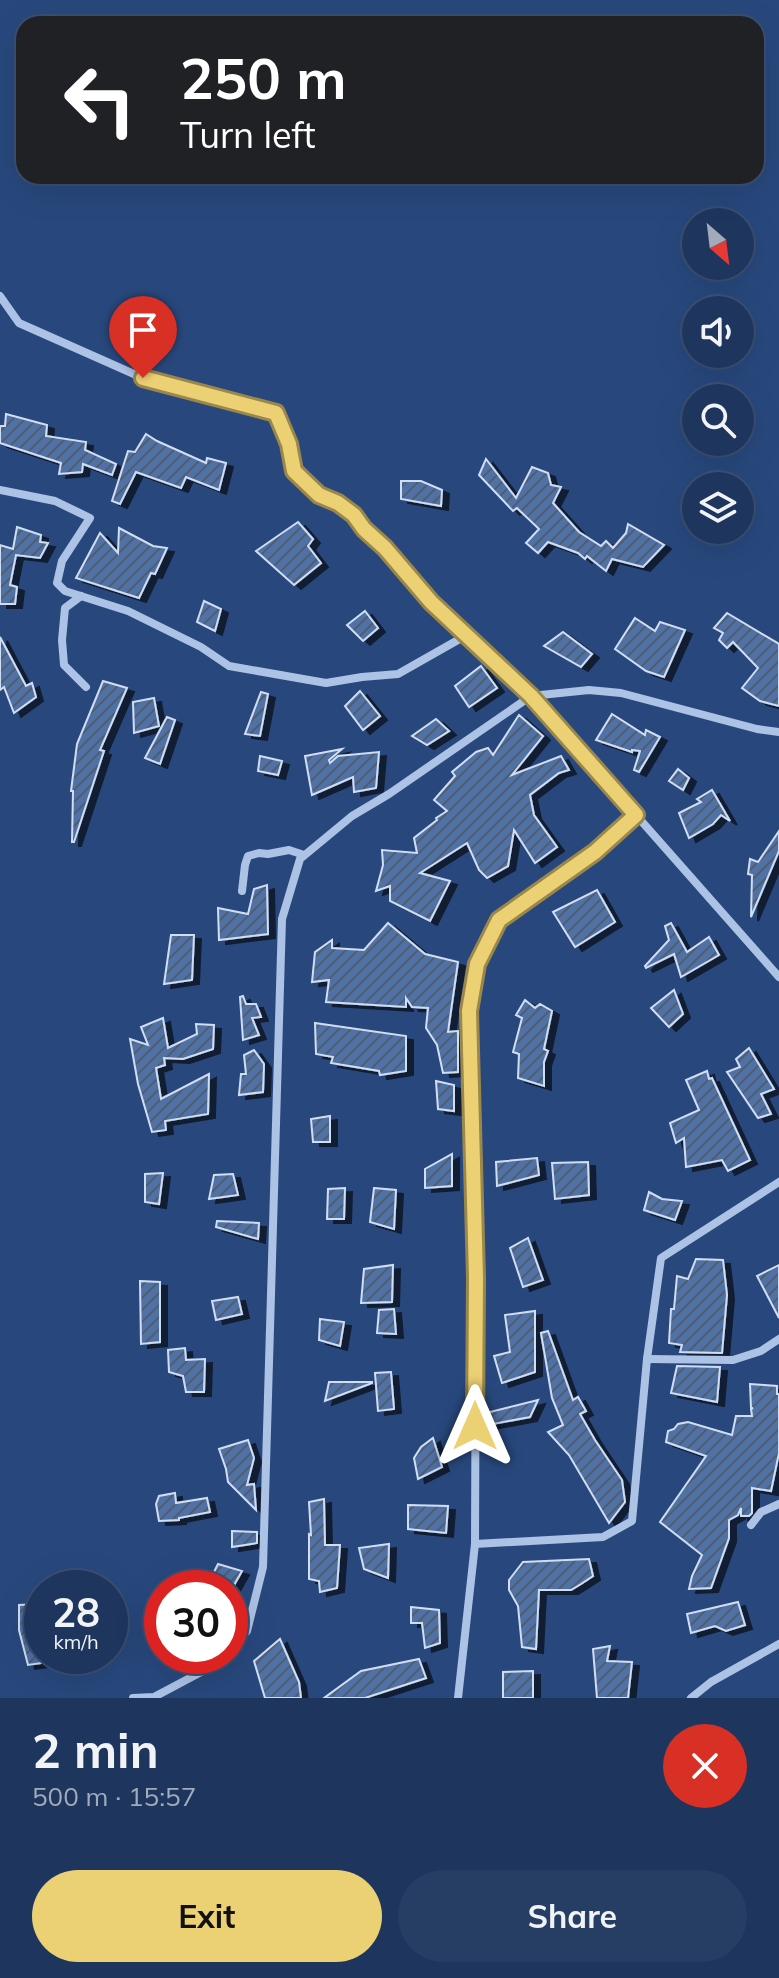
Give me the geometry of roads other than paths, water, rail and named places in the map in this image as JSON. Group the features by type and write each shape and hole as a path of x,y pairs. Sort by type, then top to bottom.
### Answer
{"street":[{"path":"0,296 19,323 143,378 276,413 289,444 294,471 319,495 338,503 354,515 431,602 531,696 779,977"},
{"path":"0,490 55,501 90,518 62,561 57,583 65,591 128,611 201,647 229,666 326,683 398,674 465,636"},
{"path":"81,596 65,608 62,640 64,665 86,687"},
{"path":"248,1627 263,1567 282,919 300,859 352,816 531,696 589,690 621,693 779,732"},
{"path":"458,1698 475,1544 476,1278 469,1011 477,964 499,920 595,852 636,815"},
{"path":"242,891 248,856 289,850 304,855"},
{"path":"475,1544 603,1537 632,1521 647,1359 661,1258 779,1182"},
{"path":"647,1359 733,1360 761,1351 779,1339"},
{"path":"751,1525 761,1512 779,1504"},
{"path":"691,1698 711,1682 779,1644"},
{"path":"133,1698 154,1697 197,1674"}]}
